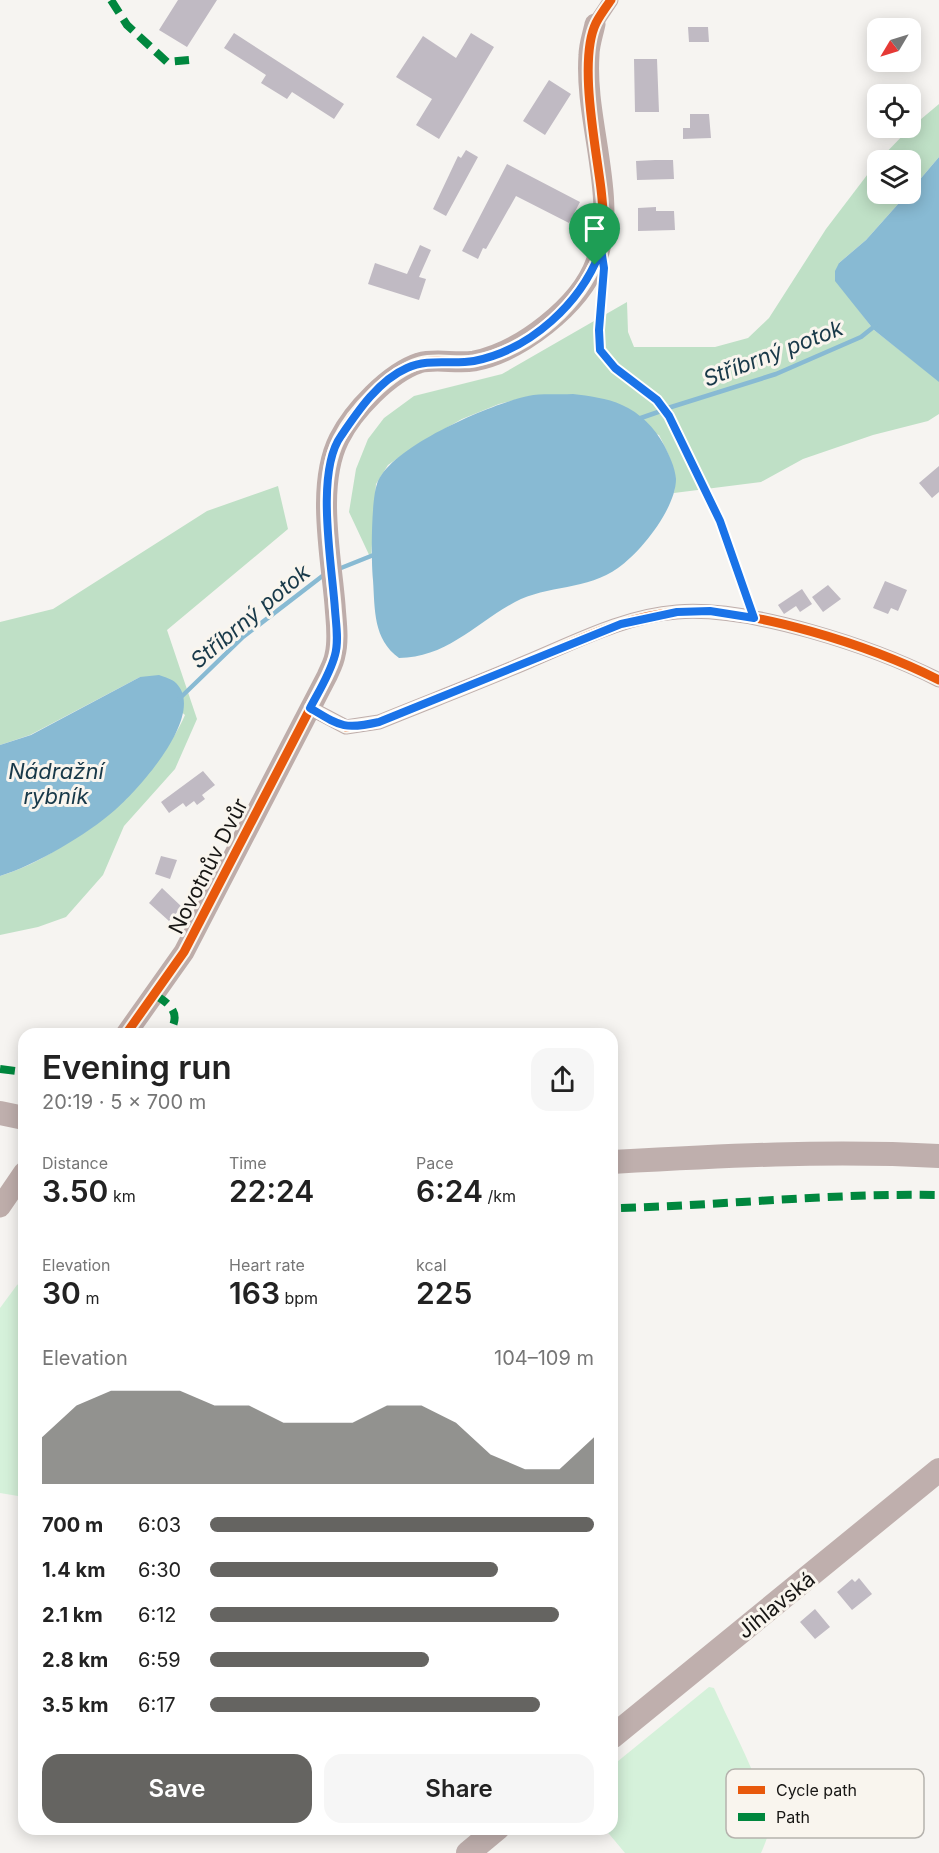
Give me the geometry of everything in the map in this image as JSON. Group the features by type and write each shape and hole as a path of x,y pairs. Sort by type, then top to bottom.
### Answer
{"main road":[{"path":"0,1113 18,1117"},
{"path":"618,1162 742,1155 892,1153 939,1156"},
{"name":"Jihlavská","path":"618,1732 939,1470"},
{"path":"468,1853 490,1835"}],"street":[{"path":"595,24 611,0"},
{"name":"Novotnův Dvůr","path":"130,1028 184,952 336,654 337,629 326,487 339,438 371,396 404,369 422,362 472,361 496,355 532,337 566,306 595,265 601,249 605,219 589,82 589,54 595,24"},
{"path":"310,708 346,727 379,722 621,624 677,612 710,611 754,618 814,633 870,651 939,680"},
{"path":"0,1207 18,1181"}],"lane":[{"path":"601,249 604,268 599,330 600,350 615,368 657,400 669,416 720,521 754,618"}],"green space":[{"path":"939,104 939,157 921,178 921,150 889,150 900,138 921,138 921,119"},
{"path":"867,175 867,204 898,204 866,240 839,263 857,308 874,330 939,381 939,414 928,421 873,435 803,459 761,482 674,493 673,470 659,435 530,396 499,404 462,419 418,444 388,465 376,484 371,559 349,512 356,469 368,439 384,418 414,396 502,374 627,302 628,332 634,347 715,347 748,338 769,318 826,229"},
{"path":"278,486 288,529 167,630 197,719 175,769 124,826 103,875 66,917 38,927 0,935 0,876 54,852 108,812 154,765 172,740 185,715 140,677 30,735 0,745 0,622 53,609 207,511"},
{"path":"17,1285 18,1496 0,1493 0,1308"},
{"path":"709,1687 714,1688 751,1769 726,1769 726,1838 766,1838 761,1853 625,1853 610,1835 618,1835 618,1761"}],"water":[{"path":"939,157 939,382 874,330 835,281 835,271 839,263 866,240 898,204 921,204 921,178"},
{"path":"573,394 604,399 629,408 646,421 660,438 672,461 676,479 664,516 637,551 618,568 606,575 581,584 527,597 501,610 446,646 416,656 399,658 384,642 377,623 374,602 372,546 374,503 377,484 385,470 420,442 490,408 533,395"},
{"name":"Nádražní rybník","path":"159,675 176,683 183,696 183,713 177,731 153,769 126,800 90,829 29,865 0,876 0,745 31,735 140,677"}],"building":[{"path":"178,0 217,0 187,47 159,30"},
{"path":"688,27 708,27 709,42 689,42"},
{"path":"234,33 344,104 334,119 292,92 287,99 261,83 266,75 224,48"},
{"path":"471,33 494,47 439,139 416,125 432,99 396,77 423,36 456,58"},
{"path":"634,59 657,59 659,112 635,112"},
{"path":"549,80 571,94 545,135 523,121"},
{"path":"690,114 709,114 711,138 683,139 683,128 690,128"},
{"path":"466,150 478,157 446,216 433,209 458,156 461,158"},
{"path":"673,160 674,179 637,180 636,161"},
{"path":"507,164 580,202 569,223 516,196 478,259 462,251"},
{"path":"656,207 656,211 674,211 675,230 638,231 638,208"},
{"path":"420,245 431,250 419,277 426,279 419,300 368,284 375,263 407,274"},
{"path":"939,466 939,492 932,498 919,483"},
{"path":"885,581 907,590 898,611 891,608 888,614 873,608"},
{"path":"828,585 841,599 823,612 812,597"},
{"path":"802,589 812,604 800,612 796,606 784,614 778,605"},
{"path":"203,771 215,785 202,795 205,799 197,805 194,801 186,807 183,803 169,813 161,802"},
{"path":"161,856 177,860 170,879 155,874"},
{"path":"162,888 182,907 169,921 149,903"},
{"path":"859,1578 872,1594 852,1610 837,1592 852,1579 855,1582"},
{"path":"815,1609 830,1627 815,1639 800,1622"}],"waterway":[{"name":"Stříbrný potok","path":"668,408 776,374 861,337 876,325"},
{"name":"Stříbrný potok","path":"638,419 661,411"},
{"name":"Stříbrný potok","path":"336,570 376,554"},
{"name":"Stříbrný potok","path":"179,699 243,637 325,574"}],"marked path":[{"path":"111,0 127,25 167,62 189,60"},
{"path":"155,995 173,1011 175,1016 171,1028"},
{"path":"0,1069 18,1071"},
{"path":"621,1208 820,1197 939,1195"}],"cycle path":[{"path":"130,1028 184,952 333,663 337,630 328,543 328,477 332,457 345,428 373,394 408,368 427,362 474,361 493,356 529,339 545,327 574,298 595,265 603,237 603,218 592,128 588,59 596,23 611,0"},
{"path":"310,708 346,727 379,722 600,631 657,614 677,612 740,615 811,631 881,655 939,680"}],"route":[{"path":"601,249 604,295 599,330 600,350 604,358 615,368 657,400 669,416 720,521 754,618 710,611 677,612 654,615 621,624 379,722 360,726 346,727 310,708 336,654 337,629 326,487 339,438 371,396 404,369 422,362 472,361 496,355 532,337 566,306 595,265 601,249"}]}
